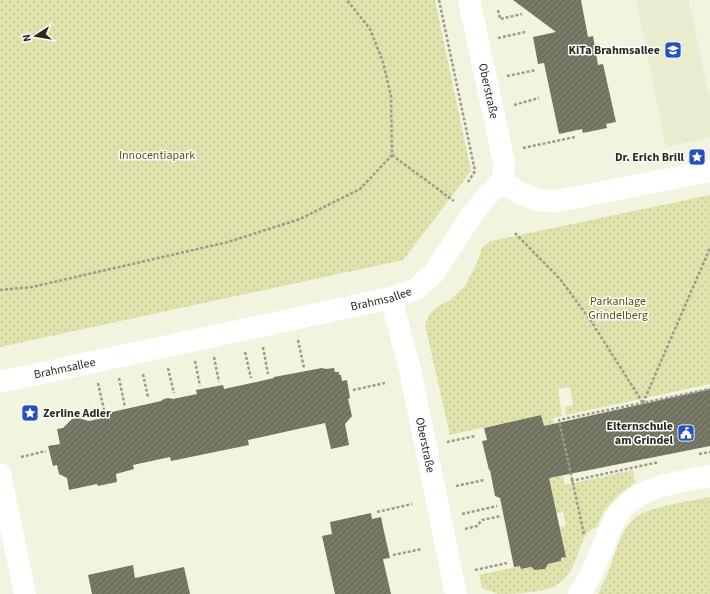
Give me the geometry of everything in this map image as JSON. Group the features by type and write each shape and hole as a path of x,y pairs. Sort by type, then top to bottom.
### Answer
{"street":[{"name":"Oberstraße","path":"469,0 504,162 503,181"},
{"path":"503,181 517,192 537,200 558,201 710,170"},
{"name":"Brahmsallee","path":"0,382 391,298 416,289 434,273 472,215 486,197 503,181"},
{"name":"Oberstraße","path":"391,298 410,370 456,594"},
{"path":"0,474 25,594"},
{"path":"579,594 587,584 611,525 622,509 648,491 663,486 710,476"}],"path":[{"path":"0,290 32,287 228,242 300,219 360,189 392,155 391,96 383,62 370,29 347,0"},
{"path":"439,0 475,171 467,183"},
{"path":"498,10 500,19 522,14"},
{"path":"497,38 525,32"},
{"path":"505,76 536,70"},
{"path":"511,105 539,98"},
{"path":"520,148 575,137"},
{"path":"392,155 456,202 459,196"},
{"path":"515,233 560,279 591,321 643,403"},
{"path":"643,403 710,248"},
{"path":"297,337 304,368"},
{"path":"263,344 268,374"},
{"path":"244,348 251,378"},
{"path":"214,355 219,382"},
{"path":"194,359 200,386"},
{"path":"168,364 174,393"},
{"path":"142,370 148,397"},
{"path":"118,375 125,407"},
{"path":"97,380 104,410"},
{"path":"353,390 385,383"},
{"path":"585,536 571,481 559,420 710,389"},
{"path":"447,442 475,436"},
{"path":"21,457 46,451"},
{"path":"695,455 710,452"},
{"path":"571,481 664,461"},
{"path":"456,486 484,480"},
{"path":"376,512 412,504"},
{"path":"462,514 497,506"},
{"path":"466,529 477,526 482,520 501,516"},
{"path":"393,555 422,549"},
{"path":"474,570 507,563"}],"shaded area":[{"name":"KiTa Brahmsallee","path":"636,0 691,0 689,1 710,100 710,137 666,147"}],"green space":[{"name":"Innocentiapark","path":"0,0 435,0 471,171 403,260 0,347"},
{"name":"Parkanlage Grindelberg","path":"710,195 710,384 566,415 565,407 573,405 570,387 558,389 562,416 553,418 565,485 633,470 635,482 618,496 603,512 597,527 591,530 584,539 575,563 570,571 558,584 544,590 512,594 500,594 482,588 479,575 520,566 521,569 541,569 548,564 561,561 561,558 566,557 560,527 566,526 563,512 554,514 544,458 544,428 541,415 450,435 425,325 428,317 435,308 450,300 465,286 476,265 482,248 491,241"},
{"path":"710,497 710,594 598,594 607,575 621,536 630,522 643,513 651,510"}],"building":[{"path":"513,0 581,0 588,37 593,36 598,65 603,64 616,122 606,124 607,128 583,133 582,129 559,134 544,63 538,64 533,37 556,32"},
{"path":"322,368 334,368 335,372 339,372 339,375 341,375 342,381 347,380 350,398 348,399 352,416 345,424 349,445 331,449 325,423 248,440 249,445 171,461 170,457 133,465 134,469 116,474 117,482 98,486 97,484 69,490 67,478 59,474 57,465 53,466 48,446 60,444 57,429 63,428 72,419 78,418 89,421 107,417 112,412 161,401 168,398 173,399 197,394 196,390 223,385 224,389 274,377"},
{"path":"710,389 710,446 549,478 566,557 561,558 561,561 548,564 545,569 535,570 531,567 521,569 520,566 514,567 500,498 495,496 482,441 487,440 484,428 541,415 544,426"},
{"path":"371,513 372,519 381,517 390,558 383,559 391,594 335,594 322,536 332,534 330,522"},
{"path":"133,565 135,578 184,567 190,594 92,594 88,575"}],"place":[{"name":"KiTa Brahmsallee","path":"673,50"},
{"name":"Dr. Erich Brill","path":"697,157"},
{"name":"Zerline Adler","path":"30,413"},
{"name":"Elternschule am Grindel","path":"686,433"}]}
